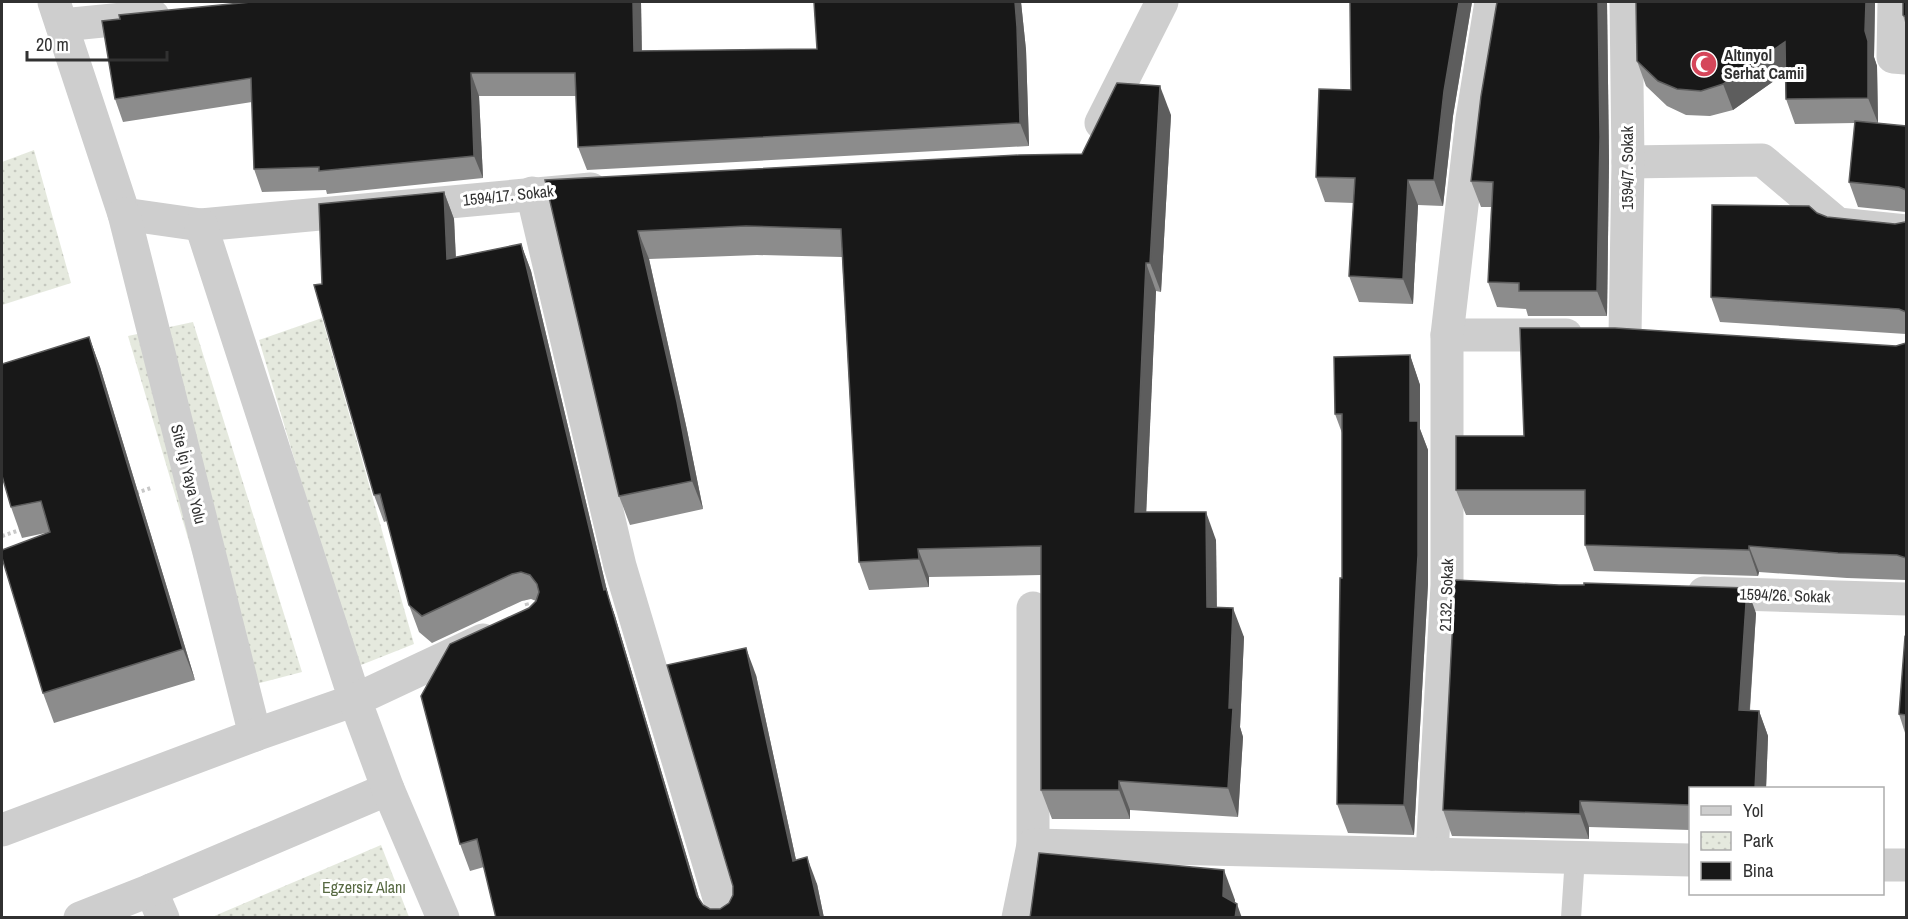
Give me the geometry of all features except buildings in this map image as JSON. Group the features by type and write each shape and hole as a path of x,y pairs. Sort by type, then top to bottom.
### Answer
{"street":[{"path":"1086,152 1162,2"},
{"name":"2132. Sokak","path":"1432,854 1459,585 1447,335 1472,119 1491,2"},
{"name":"1594/7. Sokak","path":"1625,335 1628,162 1626,2"},
{"path":"1894,2 1893,57 1906,58"},
{"path":"124,214 58,13 178,14"},
{"path":"1628,162 1762,160 1838,224 1906,231"},
{"name":"1594/17. Sokak","path":"124,214 201,225 616,187"},
{"path":"532,193 620,566 725,918"},
{"name":"Site İçi Yaya Yolu","path":"124,214 255,735"},
{"path":"201,225 355,700 388,789 443,918"},
{"path":"1447,335 1660,337"},
{"name":"1594/26. Sokak","path":"1671,592 1906,599"},
{"path":"2,830 355,700 527,607"},
{"path":"1018,918 1033,845 1033,608"},
{"path":"80,918 157,904 388,789"},
{"path":"1033,845 1689,860"},
{"path":"1884,865 1906,865"}],"lane":[{"path":"1571,918 1575,857"}],"path":[{"path":"133,494 155,487"},
{"path":"2,536 23,529"}],"green space":[{"path":"34,150 71,283 2,305 2,162"},
{"path":"322,318 414,644 356,667 259,340"},
{"path":"193,322 302,672 233,690 128,336"},
{"name":"Egzersiz Alanı","path":"381,845 409,917 212,917"}],"place":[{"name":"Altınyol Serhat Camii","path":"1704,64"}]}
